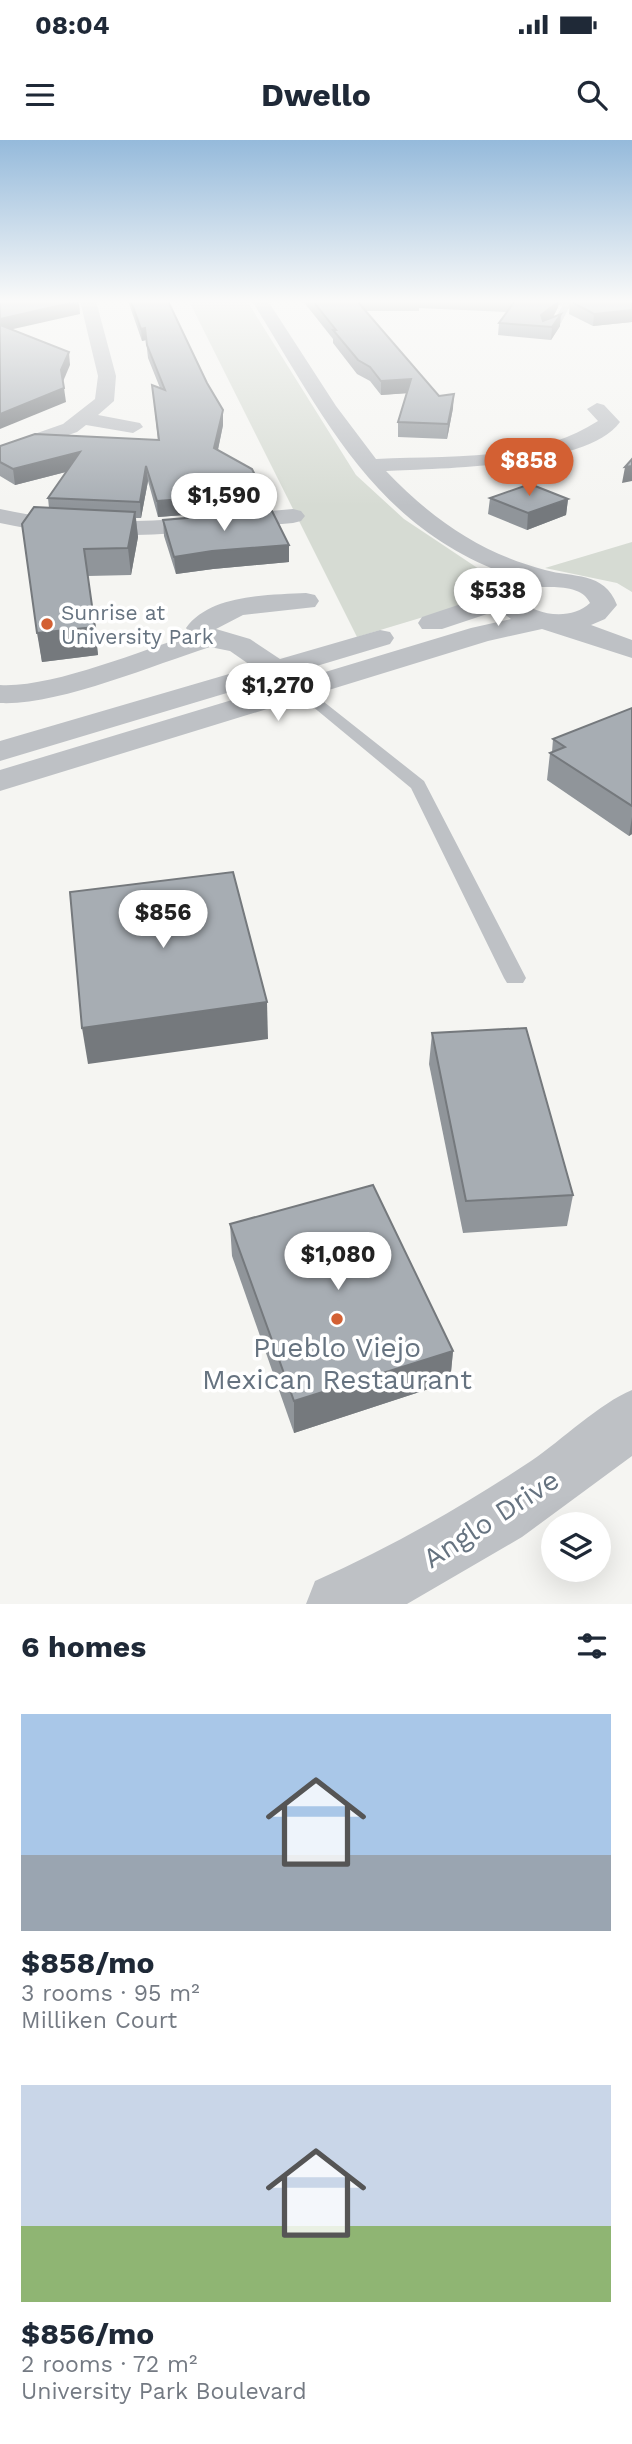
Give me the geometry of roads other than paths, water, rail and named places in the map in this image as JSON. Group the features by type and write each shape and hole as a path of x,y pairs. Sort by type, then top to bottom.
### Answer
{"street":[{"path":"0,453 51,437 83,419 104,401 108,385 102,369"},
{"path":"305,369 369,466 412,512 474,553 544,579 585,585 603,598 604,606 632,635"},
{"path":"369,466 514,454 566,446 598,433 610,422 597,409"},
{"path":"83,419 133,427"},
{"path":"0,516 27,523 91,530 293,516"},
{"path":"474,553 517,612 632,649"},
{"path":"0,751 276,669 505,595 523,582 544,579"},
{"path":"209,638 200,628 216,617 240,609 306,601"},
{"path":"0,781 481,634 548,621 590,617 604,606"},
{"path":"0,694 20,695 58,686 209,638 240,645 276,669"},
{"name":"Anglo Drive","path":"338,1604 404,1574 505,1514 631,1422"}],"lane":[{"path":"276,669 418,785 515,978"}],"place":[{"name":"Sunrise at University Park","path":"47,624"},
{"name":"Pueblo Viejo Mexican Restaurant","path":"337,1319"}]}
